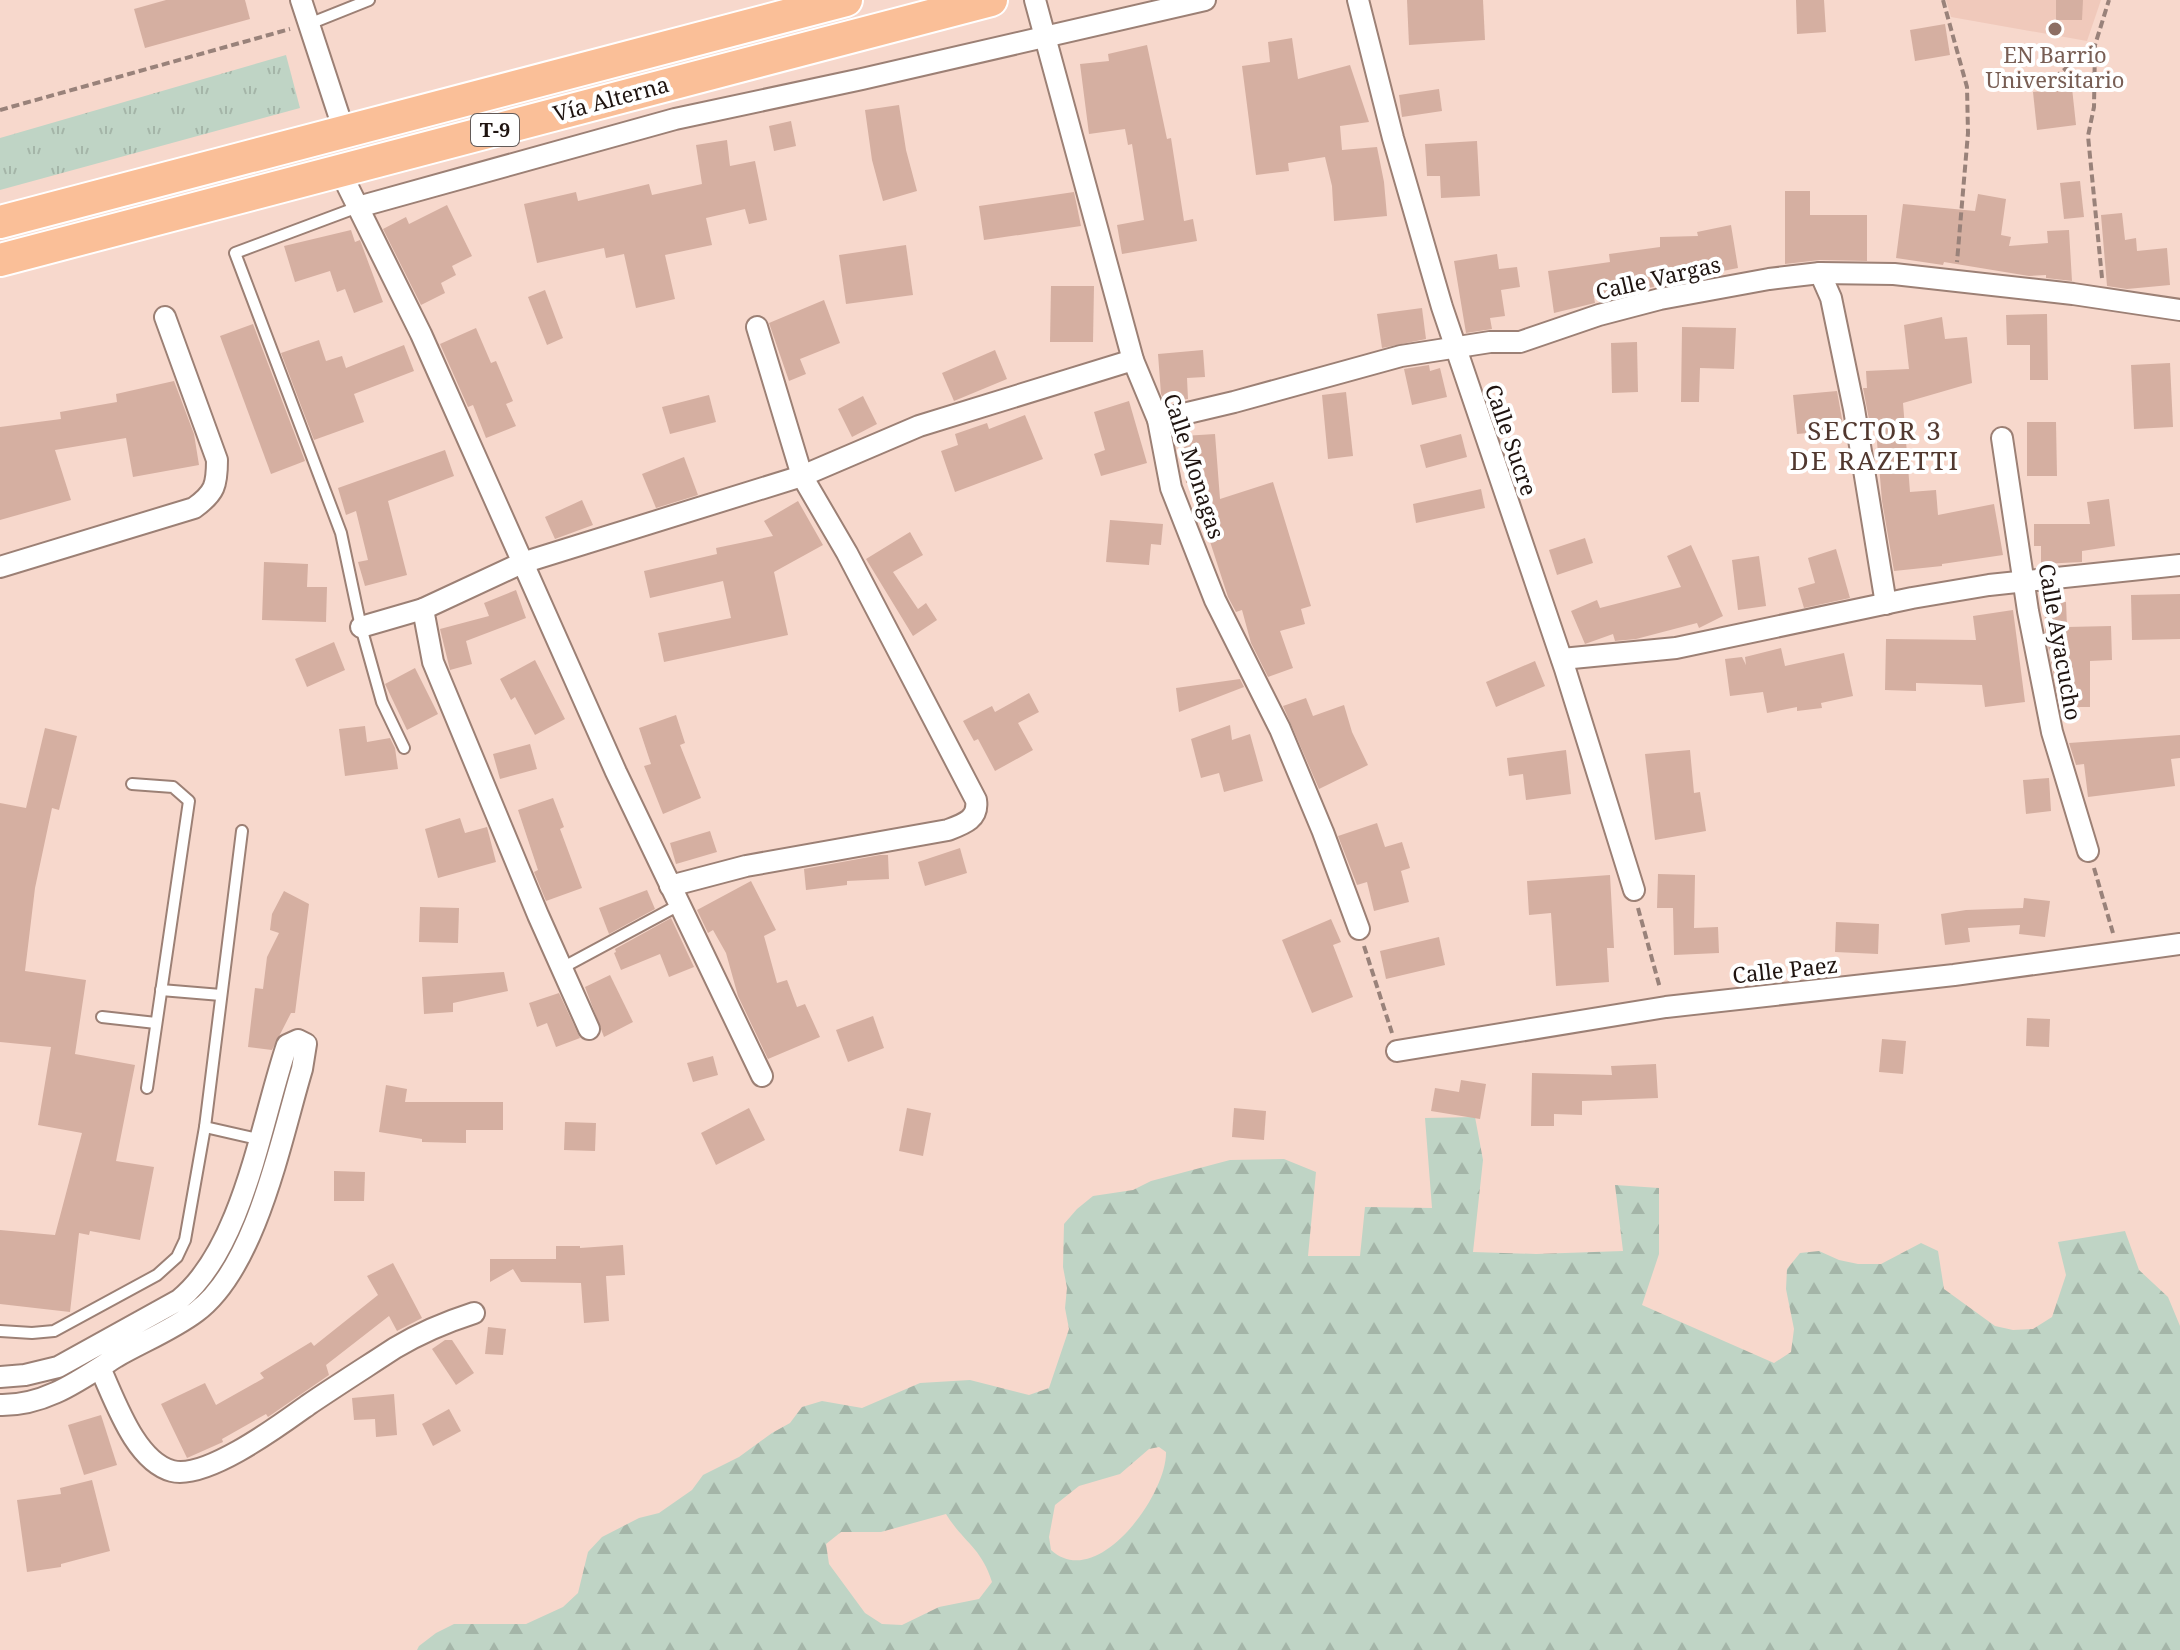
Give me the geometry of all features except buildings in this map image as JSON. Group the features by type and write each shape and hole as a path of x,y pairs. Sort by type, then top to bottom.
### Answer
{"highway":[{"name":"Vía Alterna","path":"0,222 801,6 846,0"},
{"name":"Vía Alterna","path":"0,260 991,0"}],"street":[{"path":"301,0 344,131"},
{"name":"Calle Monagas","path":"1035,0 1133,360 1158,420 1171,488 1215,600 1280,729 1359,929"},
{"path":"358,207 675,119 1205,0"},
{"name":"Calle Sucre","path":"1358,0 1393,138 1455,348 1562,659 1634,890"},
{"path":"340,171 421,334 675,896 762,1076"},
{"path":"1820,273 1831,298 1854,409 1886,604"},
{"name":"Calle Vargas","path":"1158,420 1401,356 1490,342 1520,342 1599,315 1660,299 1820,273 1894,274 2180,310"},
{"path":"0,567 194,508 207,499 217,481 217,460 165,317"},
{"path":"675,896 746,866 948,830 968,821 976,811 976,800 847,553 802,476 757,327"},
{"path":"361,627 423,609 522,563 802,476 919,426 1133,360"},
{"name":"Calle Ayacucho","path":"2002,438 2052,732 2088,851"},
{"path":"1562,659 1676,648 1886,604 2024,581 2180,565"},
{"path":"423,609 433,662 589,1029"},
{"name":"Calle Paez","path":"1397,1051 1666,1007 1954,975 2180,944"},
{"path":"0,1377 58,1367 179,1300 194,1288 210,1267 231,1226 287,1045 301,1040 308,1048 251,1233 218,1290 196,1312 67,1388 30,1403 0,1405"},
{"path":"100,1368 134,1439 143,1451 171,1471 189,1471 202,1468 255,1441 422,1333 474,1313"}],"lane":[{"path":"309,24 369,0"},
{"path":"358,207 235,253 341,533 361,627 382,702 404,748"},
{"path":"132,784 173,787 189,801 147,1088"},
{"path":"0,1331 54,1331 168,1267 185,1240 205,1127 242,831"},
{"path":"562,968 675,896"},
{"path":"161,990 221,995"},
{"path":"102,1017 156,1023"},
{"path":"205,1127 279,1145"}],"path":[{"path":"1943,0 1967,87 1968,133 1955,281"},
{"path":"2104,299 2088,136 2094,107 2095,45 2109,0"},
{"path":"0,110 309,24"},
{"path":"2054,78 2095,45"},
{"path":"2088,851 2119,953"},
{"path":"1634,890 1666,1007"},
{"path":"1359,929 1397,1051"}],"shaded area":[{"name":"EN Barrio Universitario","path":"1946,0 2101,0 2087,41 1951,17"}],"green space":[{"path":"286,55 300,108 0,190 0,138"},
{"path":"1475,1117 1483,1160 1473,1252 1536,1254 1623,1251 1615,1185 1659,1188 1659,1254 1642,1305 1774,1363 1791,1352 1794,1329 1786,1289 1787,1269 1800,1253 1819,1251 1858,1264 1881,1264 1921,1243 1938,1251 1944,1289 1995,1326 2013,1330 2033,1329 2052,1317 2066,1275 2058,1242 2125,1231 2139,1270 2168,1297 2180,1326 2180,1650 417,1650 436,1633 454,1624 526,1624 563,1607 578,1593 588,1552 602,1537 639,1518 659,1513 692,1490 703,1475 739,1457 790,1423 802,1407 822,1401 862,1408 920,1383 970,1380 1029,1395 1049,1388 1069,1329 1063,1267 1064,1224 1093,1196 1133,1190 1151,1181 1230,1160 1284,1159 1316,1172 1308,1256 1360,1256 1365,1207 1432,1208 1425,1118","holes":["1159,1447 1166,1452 1155,1491 1126,1533 1108,1549 1089,1558 1069,1560 1051,1550 1049,1537 1055,1505 1079,1486 1120,1474 1149,1449","946,1514 988,1570 992,1582 979,1599 939,1607 902,1625 882,1624 865,1613 829,1564 826,1544 841,1532 881,1532"]}],"place":[{"name":"EN Barrio Universitario","path":"2055,29"}],"district":[{"name":"SECTOR 3 DE RAZETTI","path":"1875,446"}]}
